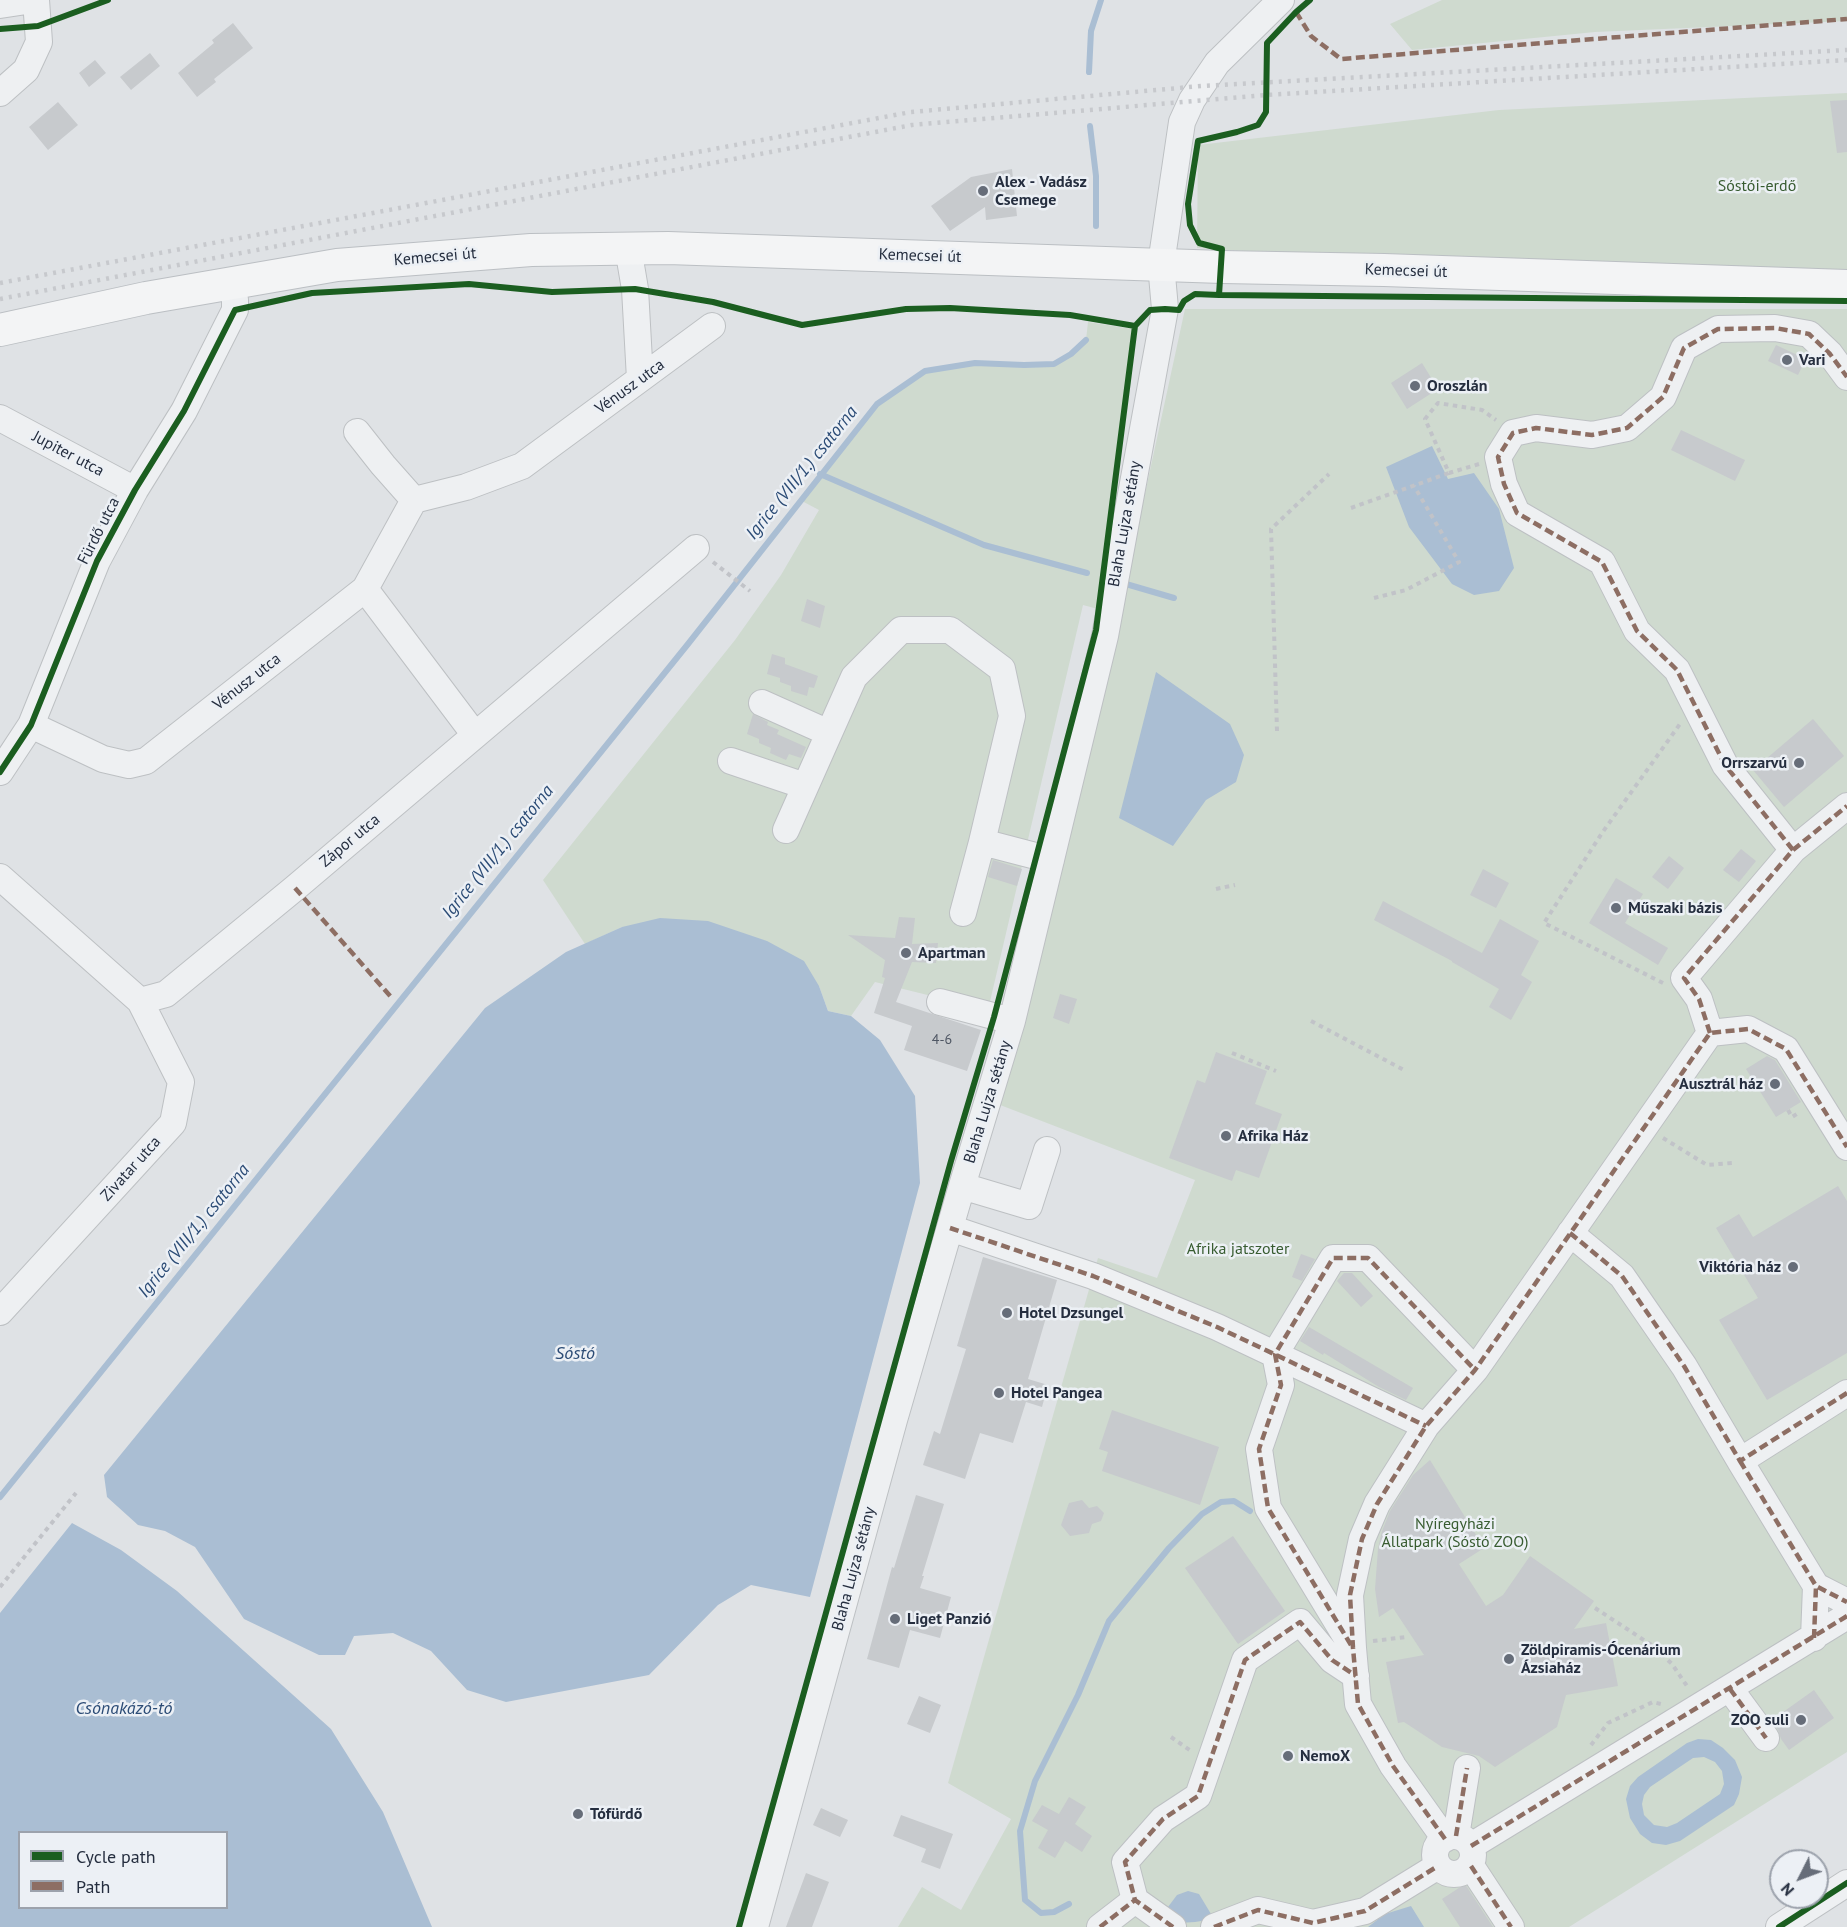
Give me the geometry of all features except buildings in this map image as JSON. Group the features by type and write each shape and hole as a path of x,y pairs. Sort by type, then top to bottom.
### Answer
{"main road":[{"name":"Kemecsei út","path":"0,330 146,298 337,265 519,250 668,248 1847,286"}],"street":[{"path":"0,5 35,0 39,42 26,70 0,93"},
{"name":"Blaha Lujza sétány","path":"756,1927 891,1431 1012,1021 1107,624 1165,309 1161,264 1182,122 1192,100 1217,63 1281,0"},
{"path":"628,248 635,289 640,379"},
{"name":"Fürdő utca","path":"0,772 31,725 97,561 135,490 184,411 235,310 236,300 232,284"},
{"name":"Vénusz utca","path":"31,725 103,759 129,765 146,761 365,589 414,500 466,487 522,466 712,326"},
{"path":"1793,850 1725,765 1677,670 1637,631 1602,562 1517,513 1504,484 1498,457 1513,433 1536,428 1592,435 1627,428 1663,397 1684,348 1718,329 1775,328 1809,334 1830,354 1847,377"},
{"name":"Jupiter utca","path":"0,418 135,490"},
{"path":"357,432 414,500"},
{"name":"Zápor utca","path":"140,1001 166,994 696,548"},
{"path":"365,589 475,735"},
{"path":"786,830 854,677 901,630 950,630 1002,669 1012,716 963,913"},
{"path":"762,703 829,733"},
{"path":"731,761 805,786"},
{"path":"1710,1033 1699,999 1684,978 1793,850 1847,806"},
{"path":"982,842 1051,860"},
{"path":"0,878 140,1001"},
{"name":"Zivatar utca","path":"0,1312 173,1123 181,1082 140,1001"},
{"path":"940,1002 1012,1021"},
{"path":"1511,1927 1461,1847 1393,1766 1358,1704 1350,1595 1362,1539 1377,1504 1426,1426 1475,1370 1710,1033 1748,1029 1786,1049 1847,1147"},
{"path":"962,1186 1029,1206 1047,1150"},
{"path":"950,1228 1093,1276 1217,1327 1426,1426"},
{"path":"1570,1233 1622,1276 1684,1366 1816,1586 1847,1602"},
{"path":"1353,1648 1268,1508 1259,1449 1281,1385 1275,1354 1333,1258 1368,1258 1475,1370"},
{"path":"1740,1461 1847,1393"},
{"path":"1814,1638 1816,1586"},
{"path":"1461,1847 1701,1707 1847,1616"},
{"path":"1173,1927 1135,1900 1125,1862 1163,1819 1198,1796 1245,1660 1300,1622 1332,1660 1356,1676"},
{"path":"1730,1689 1766,1738"},
{"path":"1214,1927 1258,1910 1313,1923 1365,1911 1438,1866 1446,1873 1457,1875 1467,1870 1461,1847 1467,1768"},
{"path":"1779,1927 1847,1882"},
{"path":"1100,1927 1135,1900"}],"path":[{"path":"1449,473 1425,419 1438,403 1482,410 1513,433"},
{"path":"1351,508 1498,457"},
{"path":"1277,731 1270,529 1329,474"},
{"path":"1374,598 1406,591 1459,562 1414,486"},
{"path":"724,571 750,591"},
{"path":"1684,978 1662,983 1544,923 1602,833 1695,704"},
{"path":"1216,890 1235,885"},
{"path":"1311,1021 1404,1070"},
{"path":"1232,1053 1276,1071"},
{"path":"1645,1126 1707,1165 1732,1163"},
{"path":"0,1587 76,1493"},
{"path":"1595,1608 1653,1646 1672,1664 1701,1707"},
{"path":"1353,1648 1377,1640 1406,1637"},
{"path":"1590,1747 1608,1723 1653,1702"}],"green space":[{"path":"1442,0 1847,0 1847,21 1595,32 1412,50 1390,24"},
{"name":"Sóstói-erdő","path":"1847,93 1847,276 1557,271 1197,248 1198,145 1499,110"},
{"name":"Nyíregyházi Állatpark (Sóstó ZOO)","path":"1185,309 1847,309 1847,1752 1569,1927 898,1927 922,1887 961,1910 1011,1819 948,1783 1098,1258 1157,1278 1195,1180 995,1103 1118,618"},
{"path":"1088,322 1133,329 1098,609 1083,605 988,1010 875,982 851,1016 828,1011 819,986 622,927 585,944 543,880 735,640 781,575 819,510 800,500 877,404 925,371 975,363 1054,364 1071,354 1086,340"}],"water":[{"path":"1432,446 1448,479 1474,473 1499,509 1514,568 1499,591 1474,595 1452,584 1409,527 1386,467"},
{"path":"1156,672 1230,724 1244,755 1236,782 1206,800 1173,846 1119,818"},
{"name":"Sóstó","path":"660,918 708,921 767,941 804,961 819,986 828,1011 851,1016 880,1040 915,1096 920,1183 810,1597 751,1585 718,1605 649,1675 506,1702 467,1690 431,1651 393,1633 354,1636 345,1655 319,1655 244,1619 195,1547 165,1531 138,1525 107,1497 104,1475 485,1008 566,952 622,927"},
{"name":"Csónakázó-tó","path":"72,1523 121,1550 177,1591 331,1729 383,1812 432,1927 0,1927 0,1613"},
{"path":"1698,1739 1711,1740 1723,1748 1735,1760 1742,1777 1739,1794 1734,1805 1680,1841 1666,1845 1652,1843 1640,1834 1630,1818 1626,1799 1630,1786 1638,1777 1687,1743","holes":["1704,1757 1715,1762 1722,1771 1724,1784 1720,1794 1677,1823 1667,1827 1654,1825 1644,1815 1642,1804 1644,1795 1650,1787 1693,1758"]},
{"path":"1188,1891 1199,1894 1214,1919 1179,1923 1165,1911 1177,1895"},
{"path":"1411,1906 1424,1927 1368,1927 1385,1914"}],"waterway":[{"name":"Igrice (VIII/1.) csatorna","path":"1089,72 1091,31 1101,0"},
{"name":"Igrice (VIII/1.) csatorna","path":"1090,126 1096,176 1096,226"},
{"name":"Igrice (VIII/1.) csatorna","path":"0,1497 688,644 877,404 925,371 975,363 1054,364 1071,354 1086,340"},
{"path":"820,474 984,545 1087,573"},
{"path":"1126,584 1174,598"},
{"path":"1069,1904 1054,1912 1041,1913 1025,1900 1020,1831 1035,1781 1078,1695 1109,1621 1169,1548 1202,1514 1221,1502 1234,1501 1250,1511"}],"railway":[{"path":"0,283 911,112 1201,86 1847,50"},
{"path":"0,299 912,125 1266,95 1847,60"}],"marked path":[{"path":"1296,12 1311,36 1341,59 1847,19"},
{"path":"1793,850 1725,765 1677,670 1637,631 1602,562 1517,513 1504,484 1498,457 1513,433 1536,428 1592,435 1627,428 1663,397 1684,348 1718,329 1775,328 1809,334 1830,354 1847,377"},
{"path":"1710,1033 1699,999 1684,978 1793,850 1847,806"},
{"path":"295,888 391,997"},
{"path":"1445,1839 1393,1766 1358,1704 1350,1595 1362,1539 1377,1504 1426,1426 1475,1370 1710,1033 1748,1029 1786,1049 1847,1147"},
{"path":"950,1228 1093,1276 1217,1327 1426,1426"},
{"path":"1570,1233 1622,1276 1684,1366 1740,1461 1847,1393"},
{"path":"1351,1645 1268,1508 1259,1449 1281,1385 1275,1354 1333,1258 1368,1258 1475,1370"},
{"path":"1740,1461 1816,1586 1847,1602"},
{"path":"1814,1638 1816,1586"},
{"path":"1471,1846 1847,1616"},
{"path":"1173,1927 1135,1900 1125,1862 1163,1819 1198,1796 1245,1660 1300,1622 1332,1660 1356,1676"},
{"path":"1730,1689 1766,1738"},
{"path":"1456,1836 1467,1768"},
{"path":"1214,1927 1258,1910 1313,1923 1365,1911 1438,1866"},
{"path":"1471,1866 1511,1927"},
{"path":"1100,1927 1135,1900"}],"cycle path":[{"path":"0,29 38,26 108,0"},
{"path":"739,1927 951,1161 994,1017 1096,630 1135,326 1150,310 1179,310 1184,301 1195,294 1219,295 1222,249 1199,243 1190,225 1188,204 1198,141 1258,125 1266,112 1267,43 1310,0"},
{"path":"0,772 31,725 97,561 135,490 184,411 235,310 312,293 469,284 552,292 635,289 713,302 802,325 906,309 950,308 1070,315 1135,326"},
{"path":"1219,295 1847,301"},
{"path":"1779,1927 1847,1883"}],"place":[{"name":"Alex - Vadász Csemege","path":"983,191"},
{"name":"Vari","path":"1787,360"},
{"name":"Oroszlán","path":"1415,386"},
{"name":"Orrszarvú","path":"1799,763"},
{"name":"Műszaki bázis","path":"1616,908"},
{"name":"Apartman","path":"906,953"},
{"name":"Ausztrál ház","path":"1775,1084"},
{"name":"Afrika Ház","path":"1226,1136"},
{"name":"Viktória ház","path":"1793,1267"},
{"name":"Hotel Dzsungel","path":"1007,1313"},
{"name":"Hotel Pangea","path":"999,1393"},
{"name":"Liget Panzió","path":"895,1619"},
{"name":"Zöldpiramis-Ócenárium Ázsiaház","path":"1509,1659"},
{"name":"ZOO suli","path":"1801,1720"},
{"name":"NemoX","path":"1288,1756"},
{"name":"Tófürdő","path":"578,1814"}],"park label":[{"name":"Afrika jatszoter","path":"1238,1249"}]}
